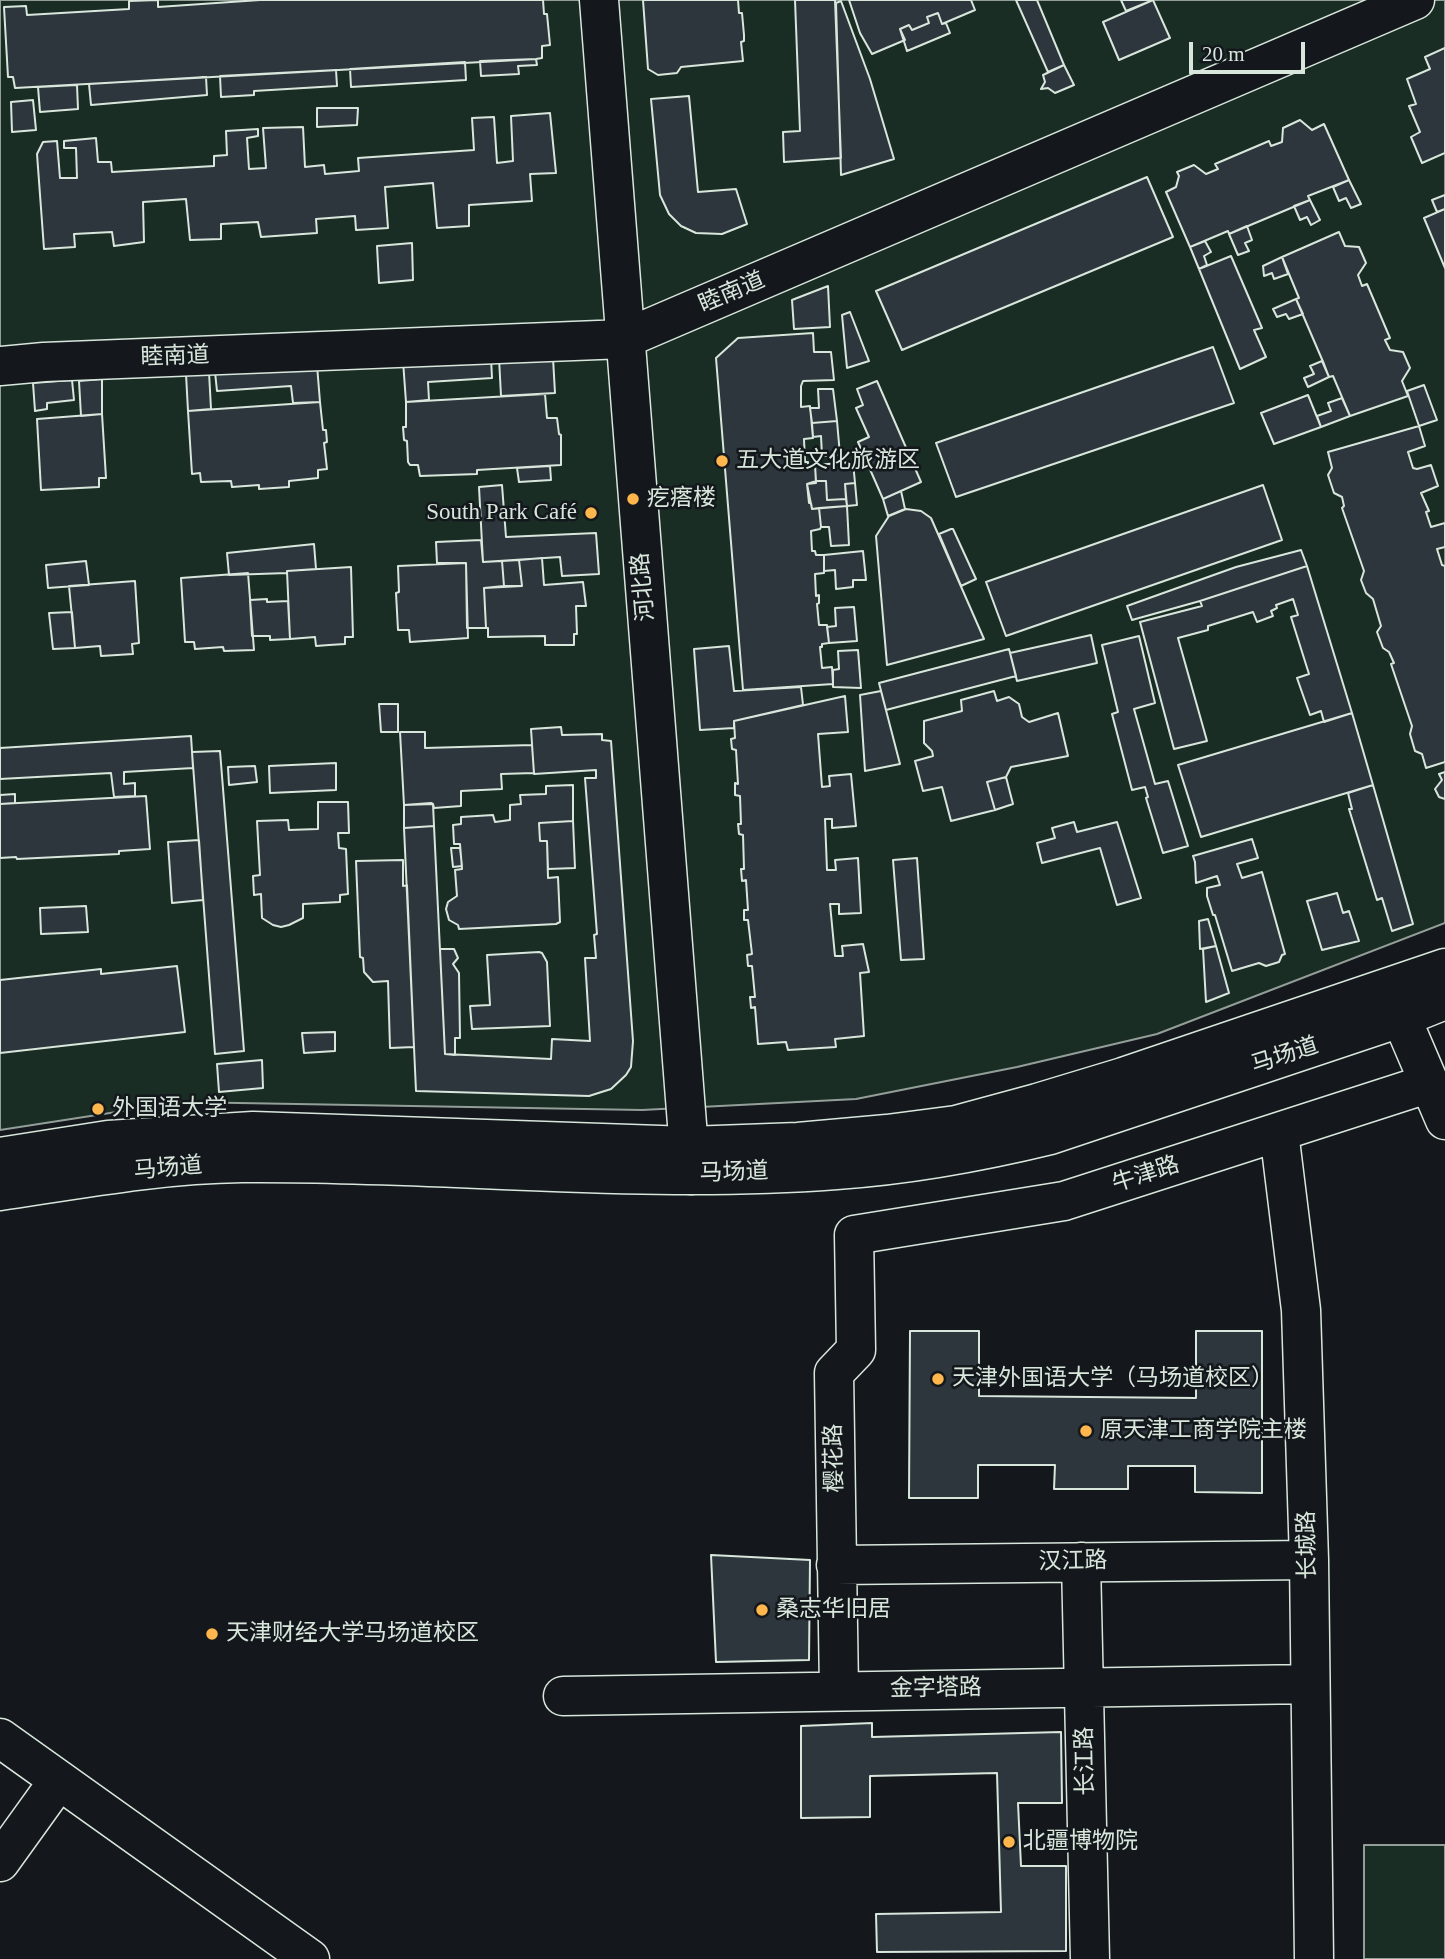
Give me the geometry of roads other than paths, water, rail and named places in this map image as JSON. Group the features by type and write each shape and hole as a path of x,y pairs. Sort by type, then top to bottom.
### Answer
{"street":[{"name":"河北路","path":"599,0 690,1160"},
{"name":"睦南道","path":"0,366 57,361 624,339 1415,0"},
{"name":"马场道","path":"1395,1003 1445,968"},
{"name":"马场道","path":"0,1191 148,1169 239,1163 690,1160 798,1142 956,1125 1395,1003 1445,1000"},
{"path":"1395,1003 1445,1120"},
{"name":"牛津路","path":"854,1235 1064,1201 1430,1083"},
{"name":"马场道","path":"0,1157 108,1140 253,1131 690,1160"},
{"name":"长城路","path":"1279,1132 1301,1310 1309,1560 1314,1959"},
{"name":"樱花路","path":"839,1690 834,1373 856,1350 854,1235"},
{"name":"汉江路","path":"836,1564 1309,1560"},
{"name":"长江路","path":"1081,1562 1090,1959"},
{"name":"金字塔路","path":"563,1696 1309,1684"},
{"path":"0,1738 310,1959"},
{"path":"0,1862 59,1780"}],"place":[{"name":"五大道文化旅游区","path":"722,461"},
{"name":"疙瘩楼","path":"633,499"},
{"name":"South Park Café","path":"591,513"},
{"name":"外国语大学","path":"98,1109"},
{"name":"天津外国语大学（马场道校区）","path":"938,1379"},
{"name":"原天津工商学院主楼","path":"1086,1431"},
{"name":"桑志华旧居","path":"762,1610"},
{"name":"天津财经大学马场道校区","path":"212,1634"},
{"name":"北疆博物院","path":"1009,1842"}]}
